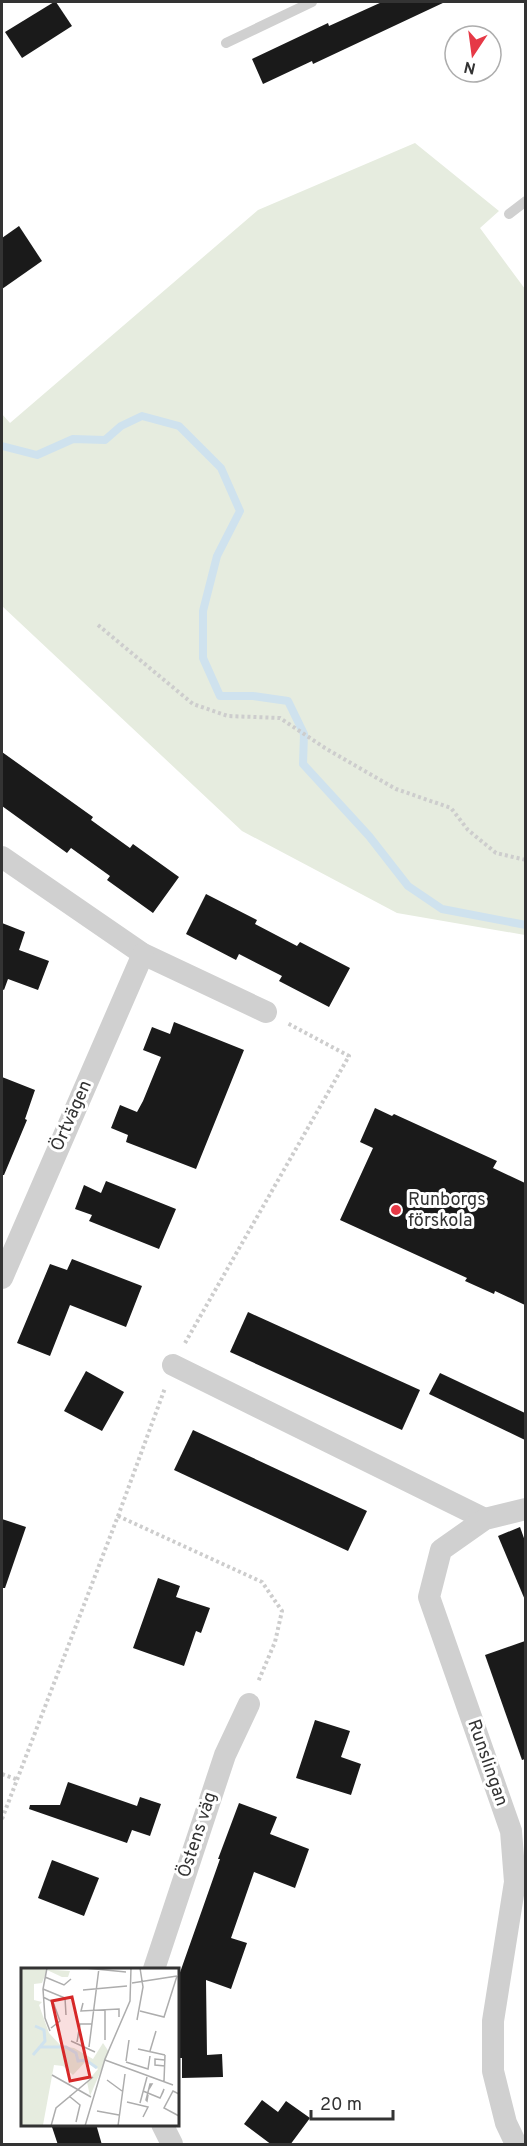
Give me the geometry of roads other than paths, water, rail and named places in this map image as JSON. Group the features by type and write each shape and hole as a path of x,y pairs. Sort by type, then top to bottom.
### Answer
{"street":[{"path":"2,857 143,954 266,1012"},
{"name":"Örtvägen","path":"2,1278 143,954"},
{"path":"173,1365 485,1519"},
{"name":"Runslingan","path":"516,2145 506,2123 494,2071 493,2021 515,1882 511,1831 429,1597 441,1550 485,1519 525,1509"},
{"name":"Östens väg","path":"154,1968 225,1755 249,1704"},
{"path":"162,2125 172,2145"}],"lane":[{"path":"226,43 312,2"},
{"path":"509,214 525,201"}],"waterway":[{"path":"2,446 37,455 73,439 105,440 121,426 142,416 179,426 221,468 240,511 217,556 203,611 203,658 220,696 253,696 288,701 304,734 303,764 369,836 408,886 442,909 526,925"}],"place":[{"name":"Runborgs förskola","path":"396,1210"}]}
